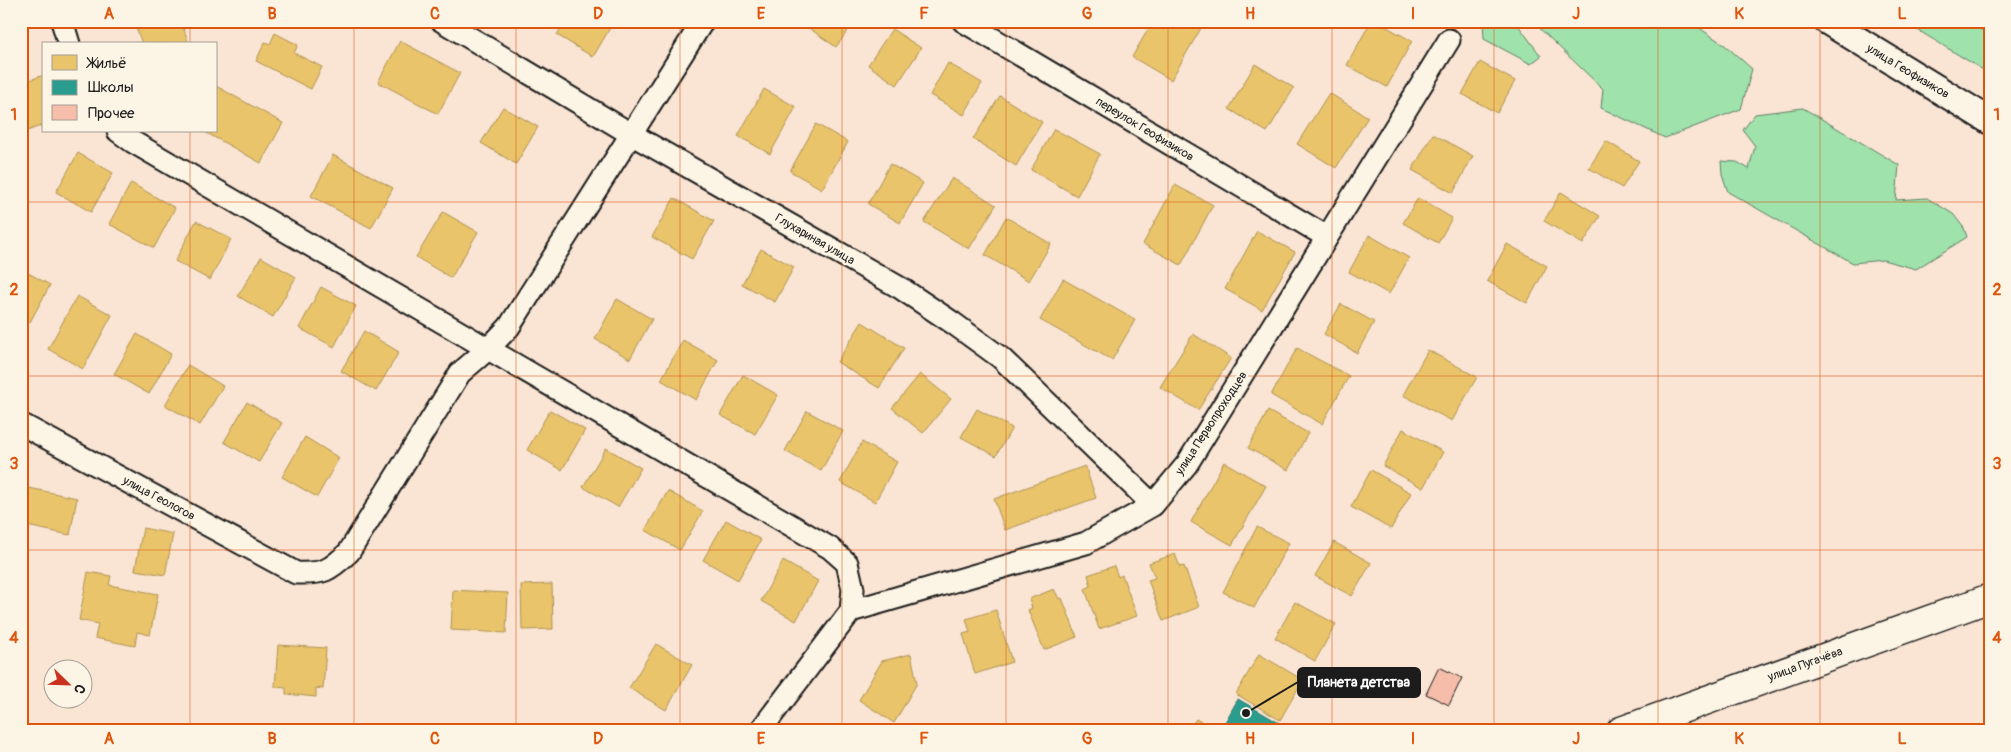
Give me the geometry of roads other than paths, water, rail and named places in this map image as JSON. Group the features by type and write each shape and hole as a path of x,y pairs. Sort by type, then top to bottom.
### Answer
{"main road":[{"name":"улица Пугачёва","path":"1621,731 1990,598"}],"street":[{"path":"62,21 68,42"},
{"name":"Глухариная улица","path":"442,21 631,134 902,289 953,323 1001,358 1153,505"},
{"path":"488,349 509,327 703,21"},
{"name":"переулок Геофизиков","path":"963,21 1327,236"},
{"name":"улица Геофизиков","path":"1827,21 1990,120"},
{"name":"улица Первопроходцев","path":"851,611 1086,543 1153,505 1187,464 1449,40"},
{"path":"119,132 133,142 830,548 847,563 853,589 851,611 760,731"},
{"name":"улица Геологов","path":"21,424 296,573 315,573 332,568 349,552 460,373 488,349"}],"place":[{"name":"Планета детства","path":"1246,713"}]}
